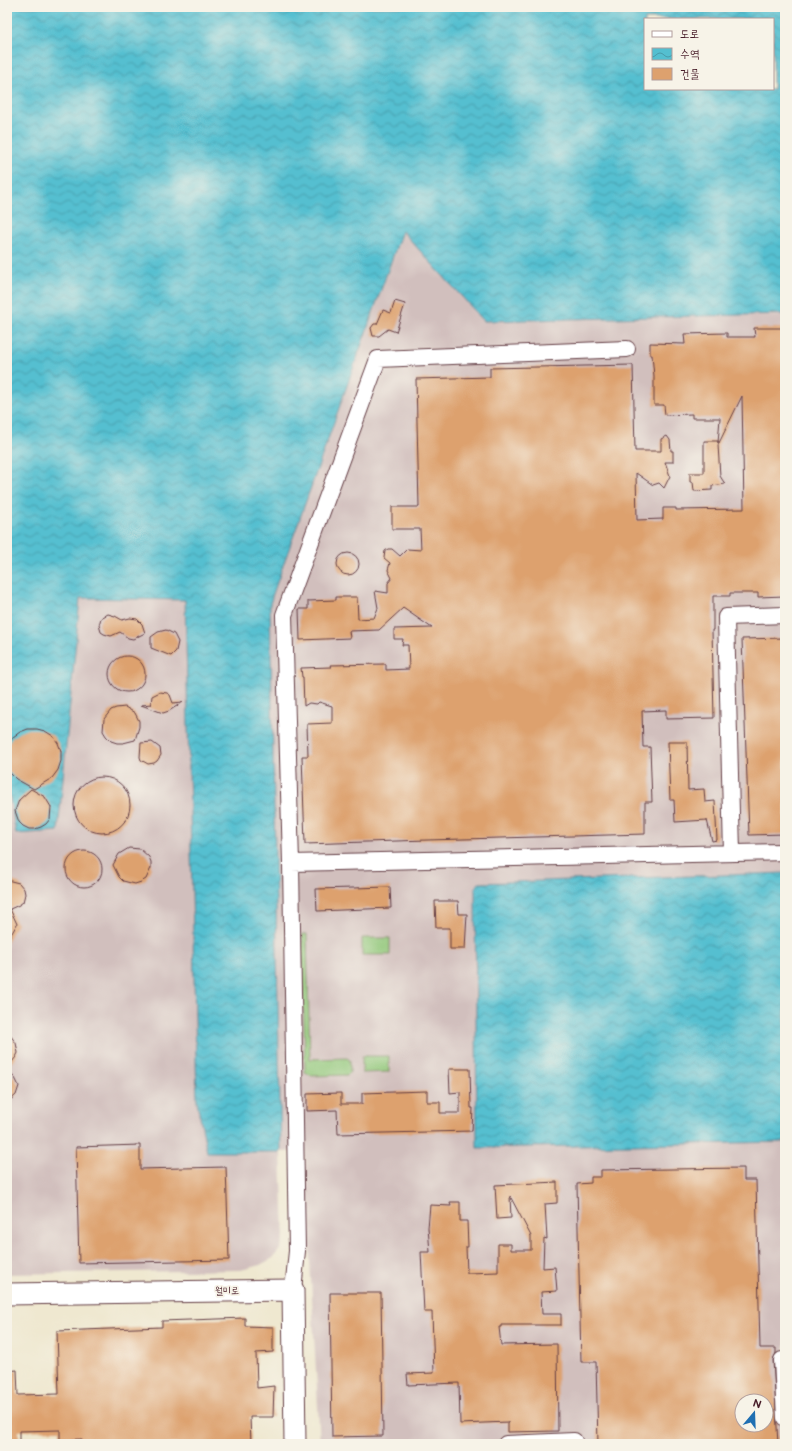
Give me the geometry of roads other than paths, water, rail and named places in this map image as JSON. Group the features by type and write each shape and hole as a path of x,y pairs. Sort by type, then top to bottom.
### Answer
{"main road":[{"name":"월미로","path":"7,1294 293,1290"},
{"path":"293,1290 295,1444"}],"street":[{"path":"293,1290 297,1251 291,863 284,615 378,360 627,349"},
{"path":"732,853 726,617 785,615"},
{"path":"291,863 785,852"},
{"path":"782,1360 785,1418"},
{"path":"506,1444 574,1441"}],"water":[{"path":"7,7 785,7 785,314 484,321 402,231 270,604 281,1152 207,1152 197,1102 185,600 80,598 58,831 16,834 7,780"},
{"path":"785,873 785,1142 477,1148 475,887 479,883"}]}
